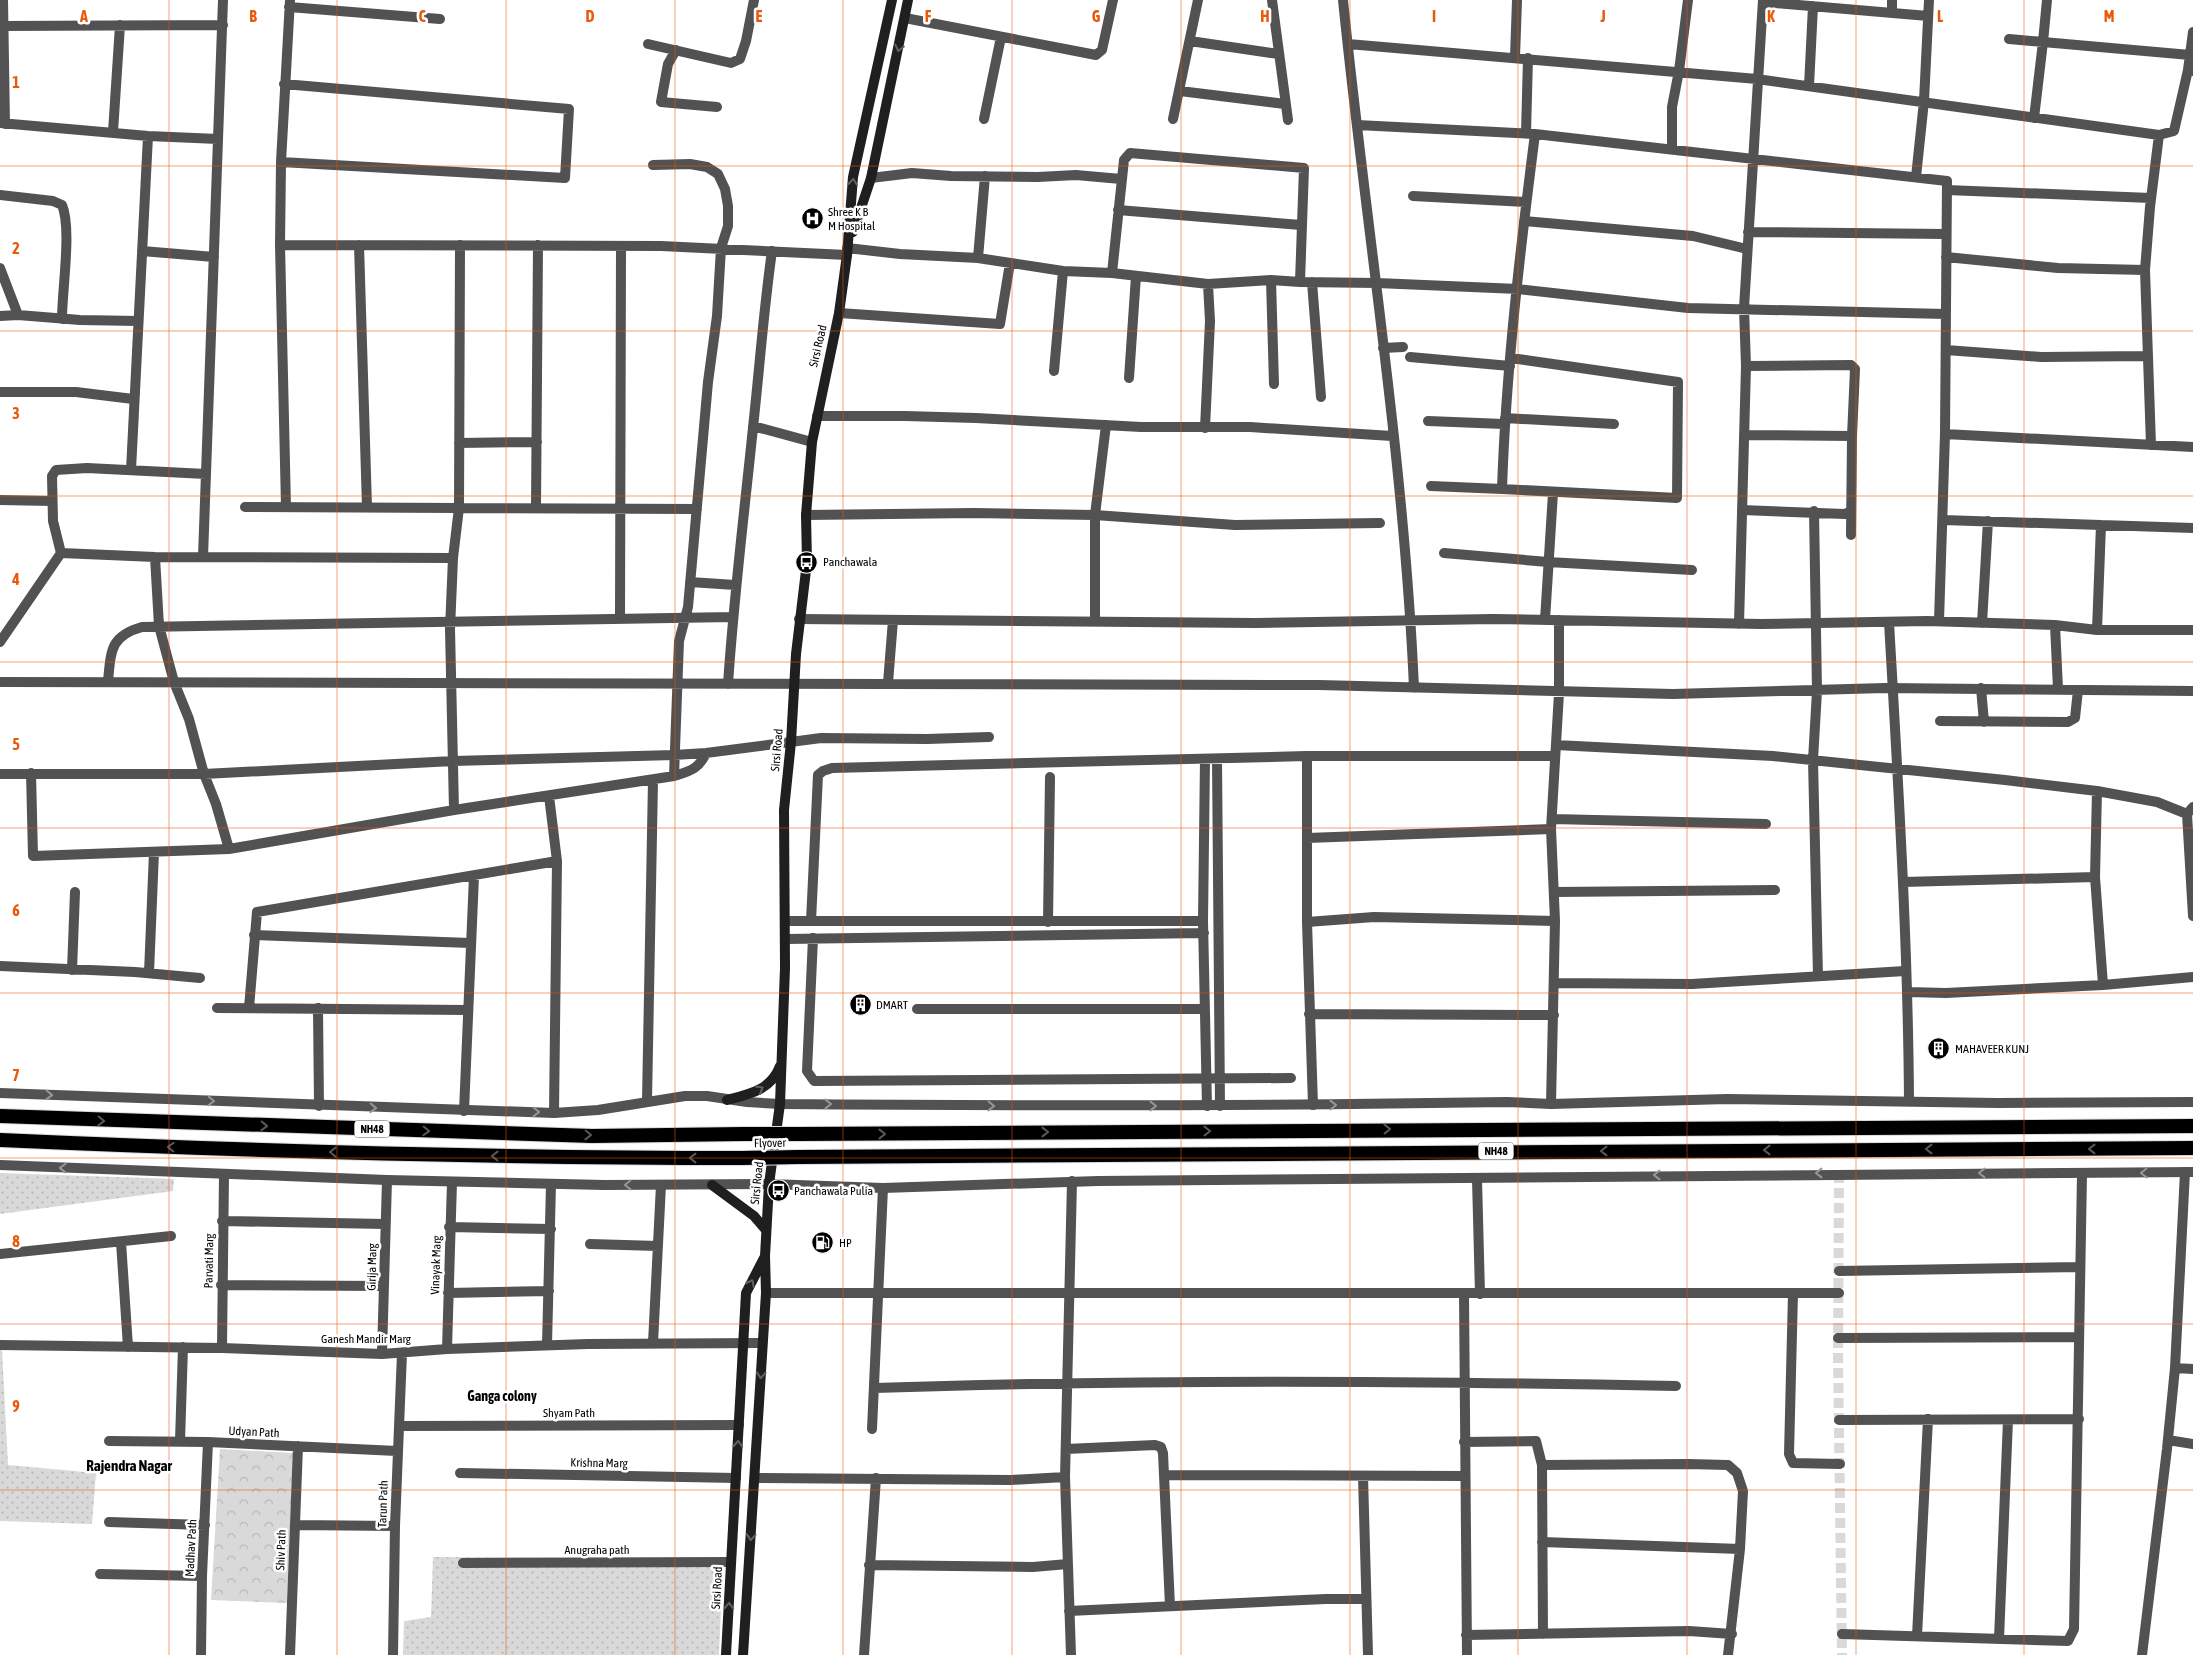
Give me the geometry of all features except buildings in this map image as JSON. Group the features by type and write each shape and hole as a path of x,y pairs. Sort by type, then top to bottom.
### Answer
{"highway":[{"name":"Flyover","path":"0,1116 592,1136 1518,1128 2193,1126"},
{"name":"Flyover","path":"0,1140 303,1152 586,1158 2193,1148"}],"main road":[{"name":"Sirsi Road","path":"743,1655 766,1293 765,1256 769,1184 780,1104 786,939 784,810 791,742 799,619 807,562 806,515 812,442 839,313 847,252 853,177 892,0"},
{"name":"Sirsi Road","path":"847,252 871,178 908,0"},
{"path":"727,1100 761,1089 777,1073 781,1062"},
{"path":"712,1185 754,1216 766,1230"},
{"name":"Sirsi Road","path":"726,1655 746,1292 765,1256"}],"street":[{"path":"3,0 2,123 148,136 218,139"},
{"path":"203,557 224,0"},
{"path":"648,44 732,63 740,60 746,41 754,0"},
{"path":"905,18 1096,55 1102,50 1113,0"},
{"path":"1173,119 1198,0"},
{"path":"1270,0 1288,120"},
{"path":"1344,0 1384,348 1411,621 1414,688"},
{"path":"1515,58 1517,0"},
{"path":"1672,149 1672,107 1679,72 1688,0"},
{"path":"1892,0 1892,13"},
{"path":"1916,177 1924,101 1929,0"},
{"path":"2034,118 2047,0"},
{"path":"1739,624 1746,366 1744,308 1763,1 1928,16"},
{"path":"286,507 280,245 284,84 290,4 440,19"},
{"path":"1809,86 1813,6"},
{"path":"113,132 120,25"},
{"path":"3,26 223,25"},
{"path":"1348,44 1757,79 1924,101 1954,108 2159,135 2174,131 2191,71 2190,54 2193,32"},
{"path":"984,119 1001,38"},
{"path":"2009,39 2190,54"},
{"path":"1190,41 1278,54"},
{"path":"676,50 668,64 661,102 717,107"},
{"path":"1502,489 1504,421 1526,202 1530,134 1528,58"},
{"path":"281,162 565,178 569,109 284,84"},
{"path":"1180,91 1285,104"},
{"path":"1357,125 1530,134 1947,181 1946,434 1939,621"},
{"path":"2151,445 2145,270 2159,135"},
{"path":"131,470 133,399 148,136"},
{"path":"1112,274 1121,179 1124,160 1130,153 1304,168 1300,282"},
{"path":"653,165 690,164 707,167 718,174 725,189 728,206 728,226 722,248 717,316 708,382 686,618 679,641 674,776"},
{"path":"871,178 912,172 985,176 1076,175 1121,179"},
{"path":"978,258 985,176"},
{"path":"1947,190 2151,198"},
{"path":"0,195 54,201 62,205 66,214 62,319"},
{"path":"1413,196 1526,202"},
{"path":"1118,210 1302,225"},
{"path":"1524,221 1693,236 1747,249"},
{"path":"1748,232 1946,234"},
{"path":"280,245 621,246 900,254 978,258 1063,271 1136,276 1208,284 1271,280 1518,288 1688,308 1946,314"},
{"path":"359,245 366,507"},
{"path":"454,810 451,621 453,558 459,508 460,245"},
{"path":"536,508 538,246"},
{"path":"620,618 621,246"},
{"path":"142,250 214,257"},
{"path":"728,684 735,586 772,251"},
{"path":"1946,257 2058,268 2145,270"},
{"path":"839,313 1000,324 1010,263"},
{"path":"0,268 18,315"},
{"path":"1054,371 1063,271"},
{"path":"1129,378 1136,276"},
{"path":"1271,280 1274,384"},
{"path":"1312,282 1320,397"},
{"path":"1205,428 1210,321 1208,284"},
{"path":"0,316 18,315 62,319 138,321"},
{"path":"1384,348 1403,347"},
{"path":"1946,350 2041,356 2147,356"},
{"path":"1410,357 1510,362 1678,382 1677,498 1431,486"},
{"path":"1746,366 1851,366 1855,369 1851,535"},
{"path":"0,392 76,392 133,399"},
{"path":"817,416 922,416 1106,425 1205,428 1250,427 1392,436"},
{"path":"1428,421 1614,424"},
{"path":"1095,622 1095,515 1106,425"},
{"path":"753,426 812,442"},
{"path":"1946,434 2193,447"},
{"path":"1744,435 1852,436"},
{"path":"459,443 537,442"},
{"path":"61,553 55,534 52,501 52,476 56,470 87,468 206,474"},
{"path":"1544,620 1553,492"},
{"path":"0,500 52,501"},
{"path":"246,507 697,509"},
{"path":"1742,510 1814,511 1845,514 1851,511"},
{"path":"1814,511 1816,691 1812,760 1818,976"},
{"path":"806,515 974,513 1095,515 1236,525 1380,523"},
{"path":"1942,520 2193,528"},
{"path":"1982,623 1988,522"},
{"path":"2097,630 2101,525"},
{"path":"61,553 155,557 453,558"},
{"path":"0,642 61,553"},
{"path":"1444,553 1548,562 1692,570"},
{"path":"155,557 159,626 174,682 190,720 204,774 216,804 229,849"},
{"path":"690,582 735,586"},
{"path":"108,681 114,645 125,632 142,626 732,617"},
{"path":"799,619 1095,622 1493,619 1739,624 1939,621 2055,625 2097,630 2193,630"},
{"path":"888,683 893,620"},
{"path":"1550,1104 1554,1015 1555,922 1551,824 1556,745 1559,620"},
{"path":"1889,622 1905,971 1908,992 1909,1101"},
{"path":"2055,625 2058,689"},
{"path":"0,682 1319,685 1673,694 1892,688 2193,691"},
{"path":"1981,688 1984,722"},
{"path":"1940,722 2072,721 2075,718 2078,690"},
{"path":"0,774 204,774 453,761 674,755 821,738 927,739 989,737"},
{"path":"1556,745 1688,750 1812,760 2096,791 2190,810 2193,916"},
{"path":"31,773 33,856 229,849 454,810 674,776 694,770 703,761 706,752"},
{"path":"811,921 818,775 823,770 832,768 1307,756 1555,756"},
{"path":"1307,756 1307,922 1313,1106"},
{"path":"1217,758 1220,1106"},
{"path":"1205,759 1203,921 1207,1106"},
{"path":"1048,922 1050,777"},
{"path":"647,1101 653,780"},
{"path":"2096,791 2095,877 2103,985"},
{"path":"549,796 557,861 554,1113"},
{"path":"1307,838 1551,824 1766,824"},
{"path":"149,973 154,852"},
{"path":"249,1008 257,912 557,861"},
{"path":"464,1111 474,876"},
{"path":"1902,882 2095,877"},
{"path":"1554,892 1775,890"},
{"path":"72,970 75,892"},
{"path":"1307,922 1374,917 1555,922"},
{"path":"786,921 1203,921"},
{"path":"786,939 1204,933"},
{"path":"254,935 470,943"},
{"path":"813,938 807,1071 814,1081 1291,1078"},
{"path":"0,966 149,973 200,978"},
{"path":"1554,983 1692,984 1905,971"},
{"path":"1908,992 1946,993 2103,985 2193,977"},
{"path":"217,1008 468,1010"},
{"path":"318,1008 319,1106"},
{"path":"917,1009 1205,1009"},
{"path":"1309,1014 1554,1015"},
{"path":"0,1093 554,1113 598,1110 685,1096 707,1096 727,1100 780,1104 1207,1106 1507,1102 1550,1104 1727,1099 2193,1102"},
{"path":"0,1165 452,1182 661,1185 769,1184 883,1188 1072,1181 2189,1172 2168,1440 2142,1655"},
{"name":"Parvati Marg","path":"222,1348 221,1285 224,1174"},
{"path":"1842,1634 2068,1641 2074,1629 2082,1174"},
{"path":"1476,1179 1480,1294"},
{"name":"Girija Marg","path":"382,1354 387,1180"},
{"path":"1071,1655 1065,1477 1072,1181"},
{"name":"Vinayak Marg","path":"447,1349 452,1182"},
{"path":"547,1345 551,1184"},
{"path":"653,1343 661,1185"},
{"path":"872,1429 883,1188"},
{"path":"222,1221 385,1224"},
{"path":"450,1227 551,1229"},
{"path":"0,1254 171,1236"},
{"path":"121,1242 128,1347"},
{"path":"590,1244 658,1246"},
{"path":"1839,1272 2080,1266"},
{"path":"221,1285 384,1286"},
{"path":"448,1293 549,1291"},
{"path":"766,1293 1839,1293"},
{"path":"1464,1293 1464,1476 1467,1655"},
{"path":"1793,1293 1789,1454 1793,1463 1840,1464"},
{"path":"1838,1338 2079,1337"},
{"name":"Ganesh Mandir Marg","path":"0,1345 183,1347 382,1354 547,1345 762,1343"},
{"path":"180,1441 183,1347"},
{"name":"Tarun Path","path":"393,1655 397,1451 402,1353"},
{"path":"2175,1368 2193,1369"},
{"path":"874,1388 1068,1383 1464,1382 1676,1386"},
{"path":"1839,1420 2078,1419"},
{"path":"1917,1636 1928,1420"},
{"path":"2000,1639 2008,1420"},
{"name":"Shyam Path","path":"399,1426 739,1425"},
{"path":"2168,1440 2193,1444"},
{"name":"Udyan Path","path":"109,1441 180,1441 397,1451"},
{"path":"1464,1442 1536,1441 1542,1465 1542,1634"},
{"name":"Madhav Path","path":"201,1655 202,1576 208,1442"},
{"path":"1066,1449 1155,1445 1161,1447 1163,1453 1170,1606"},
{"name":"Shiv Path","path":"290,1655 298,1446"},
{"path":"1542,1465 1728,1465 1737,1473 1743,1491 1740,1549 1732,1634 1728,1655"},
{"name":"Krishna Marg","path":"460,1473 736,1478"},
{"path":"1164,1475 1464,1476"},
{"path":"1363,1476 1368,1655"},
{"path":"755,1478 1011,1480 1065,1477"},
{"path":"864,1655 876,1478"},
{"path":"109,1522 205,1525"},
{"path":"295,1525 395,1526"},
{"path":"1542,1542 1740,1549"},
{"name":"Anugraha path","path":"463,1563 731,1562"},
{"path":"869,1565 1033,1566 1068,1564"},
{"path":"100,1574 202,1576"},
{"path":"1069,1611 1326,1599 1366,1600"},
{"path":"1466,1635 1689,1631 1732,1634"}],"green space":[{"path":"0,1173 174,1179 173,1191 0,1214"},
{"path":"0,1350 2,1350 8,1465 96,1473 92,1524 0,1521"},
{"path":"220,1449 293,1453 287,1603 211,1600"},
{"path":"433,1557 723,1559 719,1655 403,1655 404,1621 431,1617"}],"tunnel":[{"path":"1839,1173 1838,1355 1842,1655"}],"place":[{"name":"Shree K B M Hospital","path":"812,219"},
{"name":"Panchawala","path":"807,562"},
{"name":"DMART","path":"860,1005"},
{"name":"MAHAVEER KUNJ","path":"1939,1049"},
{"name":"Panchawala Pulia","path":"778,1191"},
{"name":"HP","path":"823,1243"}],"district":[{"name":"Ganga colony","path":"502,1396"},
{"name":"Rajendra Nagar","path":"129,1466"}]}
